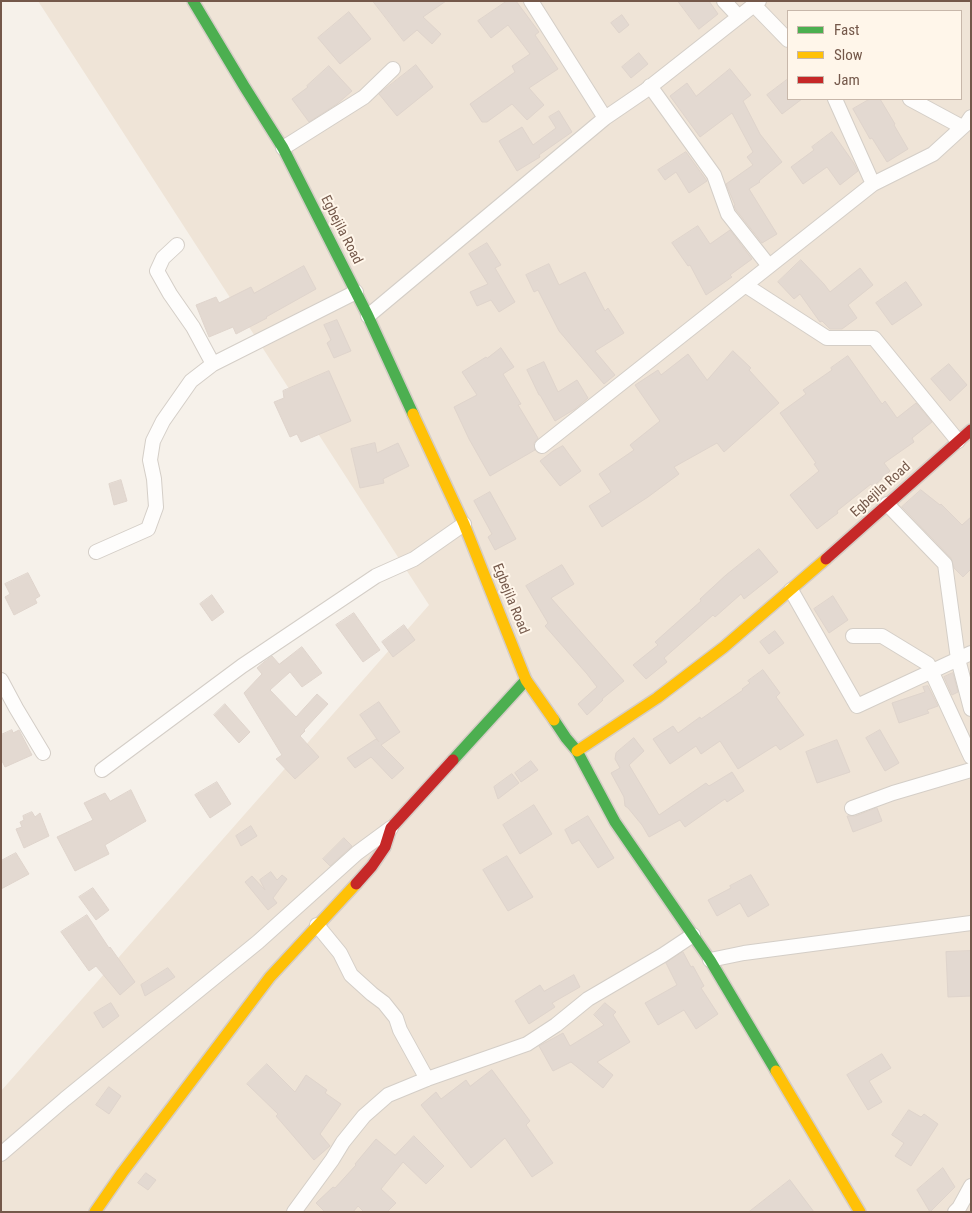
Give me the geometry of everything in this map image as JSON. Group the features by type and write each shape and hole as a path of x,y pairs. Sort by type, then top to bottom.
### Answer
{"street":[{"name":"Egbejila Road","path":"193,1 284,148 368,316 464,524 526,680 576,751 657,698 724,647 971,430"},
{"path":"531,1 605,118"},
{"path":"724,1 738,17"},
{"path":"368,316 605,118 650,86 756,3 787,39"},
{"path":"284,148 364,98 393,69"},
{"path":"650,86 714,175 728,214 769,266"},
{"path":"836,100 873,184"},
{"path":"542,446 873,184 934,154 968,124 912,100"},
{"path":"177,245 162,258 158,271 170,294 193,327 213,364"},
{"path":"745,285 827,338 874,338 958,441"},
{"path":"96,552 148,529 156,507 154,479 150,460 153,440 163,421 191,381 213,364 356,292"},
{"path":"887,504 944,564 958,659 971,709"},
{"path":"102,770 242,666 320,612 376,576 414,559 464,524"},
{"path":"791,590 857,706 971,652"},
{"path":"853,636 882,636 928,664 971,757"},
{"path":"1,680 43,753"},
{"path":"1,1154 65,1099 258,942 357,853 391,828 526,680"},
{"path":"576,751 615,822 710,960 860,1212"},
{"path":"852,808 893,793 971,770"},
{"path":"94,1212 270,976 372,866 385,847 391,828"},
{"path":"710,960 744,952 971,922"},
{"path":"317,925 340,952 351,975 384,1003 396,1018 400,1030 427,1079"},
{"path":"294,1212 343,1142 364,1116 388,1095 526,1044 556,1026 588,999 693,935"},
{"path":"955,1212 971,1186"}],"shaded area":[{"path":"38,1 971,1 971,1212 1,1212 1,1091 429,605"}],"building":[{"path":"373,1 446,1 423,17 441,34 432,44 417,30 404,41"},
{"path":"507,1 516,1 539,32 535,35 558,69 529,88 544,105 527,120 512,104 487,122 482,122 470,104 515,72 512,66 530,54 508,25 491,38 478,21"},
{"path":"678,1 709,1 718,14 699,29"},
{"path":"349,12 371,39 340,64 318,38"},
{"path":"622,15 629,25 619,33 611,23"},
{"path":"639,53 648,64 631,78 622,67"},
{"path":"416,65 433,87 397,116 379,94"},
{"path":"329,66 352,91 337,104 309,122 292,99 308,87"},
{"path":"730,69 751,95 743,101 760,134 782,162 760,182 749,189 777,234 762,243 736,210 726,184 753,165 747,157 753,152 732,113 700,137 670,96 687,83 696,96"},
{"path":"787,80 787,100 801,100 782,114 767,95"},
{"path":"868,100 881,100 908,149 887,162 872,138 870,139 853,109"},
{"path":"559,111 572,132 539,155 540,157 517,171 499,141 522,127 533,145 556,128 549,117"},
{"path":"832,132 858,171 840,185 827,167 803,184 791,167 814,150 812,147"},
{"path":"686,152 707,181 689,193 676,172 665,180 658,170"},
{"path":"698,226 710,244 730,230 752,259 730,275 732,277 706,295 690,265 688,266 672,243"},
{"path":"487,243 501,265 495,268 515,302 499,312 491,300 477,306 470,292 488,284 469,254"},
{"path":"801,260 830,292 860,268 873,285 848,305 857,318 842,329 830,329 822,321 820,322 800,294 794,299 778,282"},
{"path":"549,264 559,285 585,272 605,311 608,308 624,333 595,351 615,375 604,384 559,331 538,290 534,292 526,275"},
{"path":"304,266 316,289 236,334 233,327 209,337 196,305 216,297 219,303 251,287 254,293"},
{"path":"906,282 922,305 892,325 876,303"},
{"path":"337,320 351,351 334,358 327,343 331,340 324,325"},
{"path":"501,348 514,367 503,374 521,404 518,405 538,438 534,443 535,450 490,476 469,439 454,407 477,395 462,372"},
{"path":"733,351 751,368 749,370 779,403 724,452 717,443 674,467 679,474 602,527 589,506 611,492 599,474 634,450 630,445 660,421 635,385 658,370 661,375 688,354 707,380"},
{"path":"848,356 882,404 885,401 897,418 916,403 932,422 912,438 914,442 884,463 890,471 873,487 871,484 817,529 790,495 819,471 814,464 816,463 780,413 806,394 803,390 832,370 831,368"},
{"path":"544,362 558,392 577,380 588,398 575,409 555,421 539,395 527,370"},
{"path":"949,364 967,385 950,401 931,379"},
{"path":"329,371 351,421 301,442 297,434 290,437 274,402 284,398 283,391"},
{"path":"375,443 377,453 398,443 409,466 383,479 384,483 360,488 351,449"},
{"path":"563,446 581,471 560,486 540,461"},
{"path":"121,480 127,501 114,505 109,484"},
{"path":"921,490 941,504 962,525 971,517 971,569 963,577 954,568 951,558 902,507"},
{"path":"490,492 516,539 495,550 488,537 492,534 474,501"},
{"path":"759,549 778,572 744,599 741,594 715,617 713,615 664,658 667,662 646,679 633,665 658,645 655,642 701,601 700,599 726,575"},
{"path":"562,565 574,584 551,598 624,681 602,699 587,715 578,704 597,687 545,626 548,623 526,586"},
{"path":"28,573 40,596 35,599 37,603 14,615 5,597 10,594 5,584"},
{"path":"212,595 224,612 212,621 200,604"},
{"path":"833,596 848,620 829,633 814,609"},
{"path":"354,613 380,650 363,662 336,625"},
{"path":"404,625 415,640 393,657 382,642"},
{"path":"775,631 784,643 769,654 760,642"},
{"path":"302,647 322,673 302,687 290,672 270,690 296,717 317,694 328,704 300,736 319,757 295,779 276,759 282,755 244,693 262,674 257,668 264,662 272,656 279,664"},
{"path":"763,670 780,693 776,697 804,735 780,750 776,745 738,769 720,741 701,754 696,746 670,764 653,739 673,726 678,733 700,717 701,719 743,690 750,683 748,681"},
{"path":"953,673 958,692 952,695 944,677"},
{"path":"928,686 938,706 927,710 929,713 899,723 892,703 925,692 923,687"},
{"path":"379,702 400,732 381,745 404,768 392,779 371,757 355,768 347,758 376,739 379,742 360,715"},
{"path":"225,704 250,732 239,743 214,715"},
{"path":"12,730 13,733 19,730 32,755 5,767 1,759 1,735"},
{"path":"880,730 899,763 885,771 866,738"},
{"path":"634,738 644,751 629,765 659,815 706,783 709,786 732,772 744,791 727,802 725,799 685,827 680,820 649,837 642,825 625,806 624,797 611,773 620,768 615,759 616,753"},
{"path":"837,740 850,772 817,783 806,752"},
{"path":"531,761 538,770 521,782 515,773"},
{"path":"512,774 519,783 498,799 494,787"},
{"path":"217,782 231,804 210,818 195,795"},
{"path":"131,790 146,821 105,845 109,854 75,871 57,837 93,820 84,803 105,793 110,801"},
{"path":"534,805 552,834 520,854 503,825"},
{"path":"877,808 882,821 853,832 847,816 855,816"},
{"path":"32,812 35,817 40,813 49,836 24,848 16,829 22,827 20,822 24,820 23,816"},
{"path":"588,816 614,858 598,868 579,840 572,844 565,830"},
{"path":"251,826 257,836 241,846 236,836"},
{"path":"344,838 352,846 330,866 323,859"},
{"path":"16,853 29,874 1,889 1,861"},
{"path":"507,856 533,897 508,911 483,870"},
{"path":"271,872 277,880 282,875 287,879 273,898 277,903 268,910 245,882 252,876 265,890 260,880"},
{"path":"751,875 769,905 748,917 740,903 717,916 708,900"},
{"path":"93,888 109,910 96,920 79,897"},
{"path":"87,915 135,982 120,995 96,966 89,971 61,932"},
{"path":"971,951 971,996 948,997 946,952"},
{"path":"683,952 704,986 701,988 718,1014 696,1029 684,1010 658,1025 645,1003 677,985 666,963"},
{"path":"168,968 175,977 145,996 141,985"},
{"path":"574,975 580,987 552,1003 555,1007 529,1024 515,1001 540,985 544,991"},
{"path":"111,1003 119,1016 103,1028 94,1013"},
{"path":"605,1003 616,1012 613,1015 630,1042 597,1062 613,1075 603,1088 571,1062 553,1071 539,1046 563,1033 570,1046 604,1025 594,1015"},
{"path":"882,1054 891,1068 869,1081 882,1102 868,1110 847,1075"},
{"path":"267,1064 295,1092 306,1075 327,1090 325,1093 341,1104 320,1134 330,1146 314,1160 276,1116 278,1114 247,1084"},
{"path":"492,1070 530,1121 526,1125 553,1163 532,1177 505,1138 471,1168 421,1105 436,1092 441,1099 466,1080 470,1086"},
{"path":"109,1087 121,1096 109,1114 96,1105"},
{"path":"909,1110 921,1117 924,1114 938,1124 911,1166 895,1156 904,1143 892,1135"},
{"path":"414,1136 444,1166 426,1184 403,1162 381,1189 396,1203 387,1212 364,1212 358,1206 353,1212 325,1212 316,1203 333,1187 335,1188 376,1139 395,1155"},
{"path":"943,1168 955,1187 930,1212 917,1190"},
{"path":"146,1173 156,1180 148,1190 138,1183"},
{"path":"790,1180 814,1212 749,1212"}],"traffic: fast":[{"path":"193,1 283,148 368,316 413,414"},
{"path":"453,760 526,680"},
{"path":"554,720 577,751 615,822 710,960 776,1071"}],"traffic: slow":[{"path":"413,414 464,524 526,680 554,720"},
{"path":"577,751 657,698 724,647 826,559"},
{"path":"95,1212 122,1173 270,977 356,884"},
{"path":"776,1071 860,1212"}],"traffic: jam":[{"path":"826,559 971,430"},
{"path":"356,884 385,847 391,828 453,760"}]}
